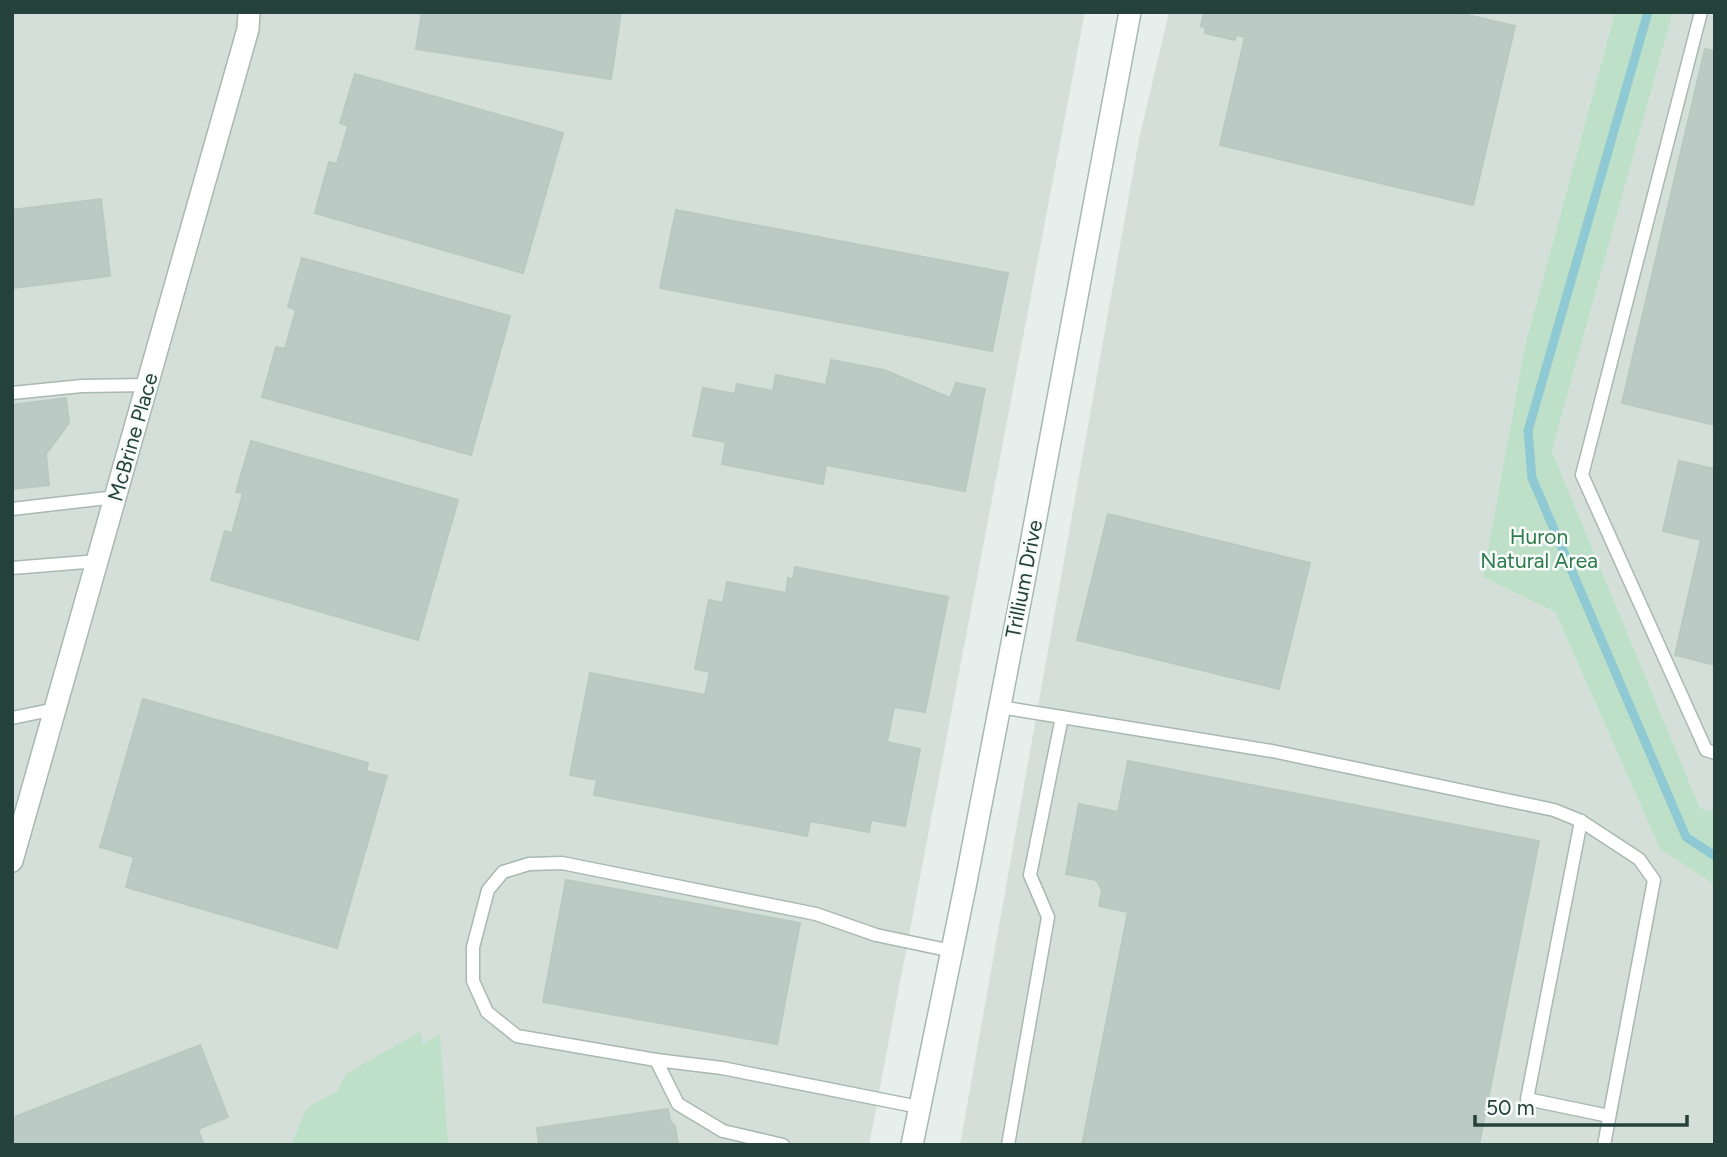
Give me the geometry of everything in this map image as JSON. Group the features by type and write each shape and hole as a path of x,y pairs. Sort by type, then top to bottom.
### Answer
{"street":[{"name":"McBrine Place","path":"12,861 248,29 249,12"},
{"name":"Trillium Drive","path":"912,1145 1000,707 1129,12"}],"lane":[{"path":"1701,12 1582,475 1706,750 1715,753"},
{"path":"12,393 82,386 147,385"},
{"path":"12,509 116,497"},
{"path":"12,568 98,561"},
{"path":"1000,707 1272,751 1554,810 1581,821 1639,859 1654,880 1604,1145"},
{"path":"12,718 55,709"},
{"path":"1008,1145 1048,917 1030,875 1062,717"},
{"path":"1581,821 1527,1099 1609,1116"},
{"path":"919,1107 722,1068 656,1060 517,1036 487,1012 473,981 473,947 488,890 503,872 529,864 562,863 816,914 877,935 952,951"},
{"path":"656,1060 678,1104 723,1130 783,1145"}],"shaded area":[{"path":"12,12 1085,12 869,1145 433,1145 421,1031 309,1145 12,1145"},
{"path":"1169,12 1615,12 1525,345 1483,577 1555,612 1660,849 1715,885 1715,1145 960,1145 1139,139"},
{"path":"1673,12 1715,12 1715,812 1700,808 1552,451"}],"green space":[{"name":"Huron Natural Area","path":"1615,12 1673,12 1552,451 1700,808 1715,812 1715,885 1660,849 1555,612 1483,577 1525,345"},
{"path":"421,1031 423,1044 440,1034 448,1145 291,1145 307,1108 337,1091 346,1074"}],"building":[{"path":"422,12 621,12 611,79 416,49"},
{"path":"1204,12 1455,12 1515,26 1473,205 1220,145 1245,37 1236,35 1235,40 1205,33 1206,28 1201,26"},
{"path":"1705,49 1715,51 1715,425 1622,403"},
{"path":"355,74 563,133 523,273 315,213 329,162 337,164 348,126 340,123"},
{"path":"101,199 110,276 12,288 12,210"},
{"path":"676,210 1008,273 992,351 660,288"},
{"path":"302,258 510,316 471,455 262,397 276,347 285,349 296,310 288,307"},
{"path":"831,360 884,370 950,398 956,383 985,389 965,491 826,465 823,484 722,464 726,442 693,436 703,388 735,394 737,384 773,391 776,375 826,385"},
{"path":"66,398 69,423 46,454 49,485 12,489 12,405"},
{"path":"251,441 458,500 418,640 211,580 225,531 232,533 243,493 236,492"},
{"path":"1679,461 1715,469 1715,665 1675,655 1701,540 1663,531"},
{"path":"1108,514 1310,563 1279,689 1077,640"},
{"path":"795,567 948,597 925,712 894,707 887,742 920,749 905,826 871,820 869,832 810,821 807,836 594,795 597,780 570,775 590,673 705,695 710,672 695,669 709,600 723,603 727,582 786,593 788,578 793,579"},
{"path":"143,699 368,763 366,771 387,776 337,948 126,887 134,857 100,847"},
{"path":"1128,761 1539,841 1479,1145 1082,1145 1128,912 1099,906 1102,890 1096,880 1066,874 1079,804 1118,812"},
{"path":"566,880 800,923 777,1044 543,1002"},
{"path":"200,1045 228,1117 198,1129 204,1145 12,1145 12,1118"},
{"path":"668,1109 670,1121 675,1126 678,1145 539,1145 537,1128"}],"waterway":[{"path":"1648,12 1528,431 1532,478 1686,837 1715,856"}]}
